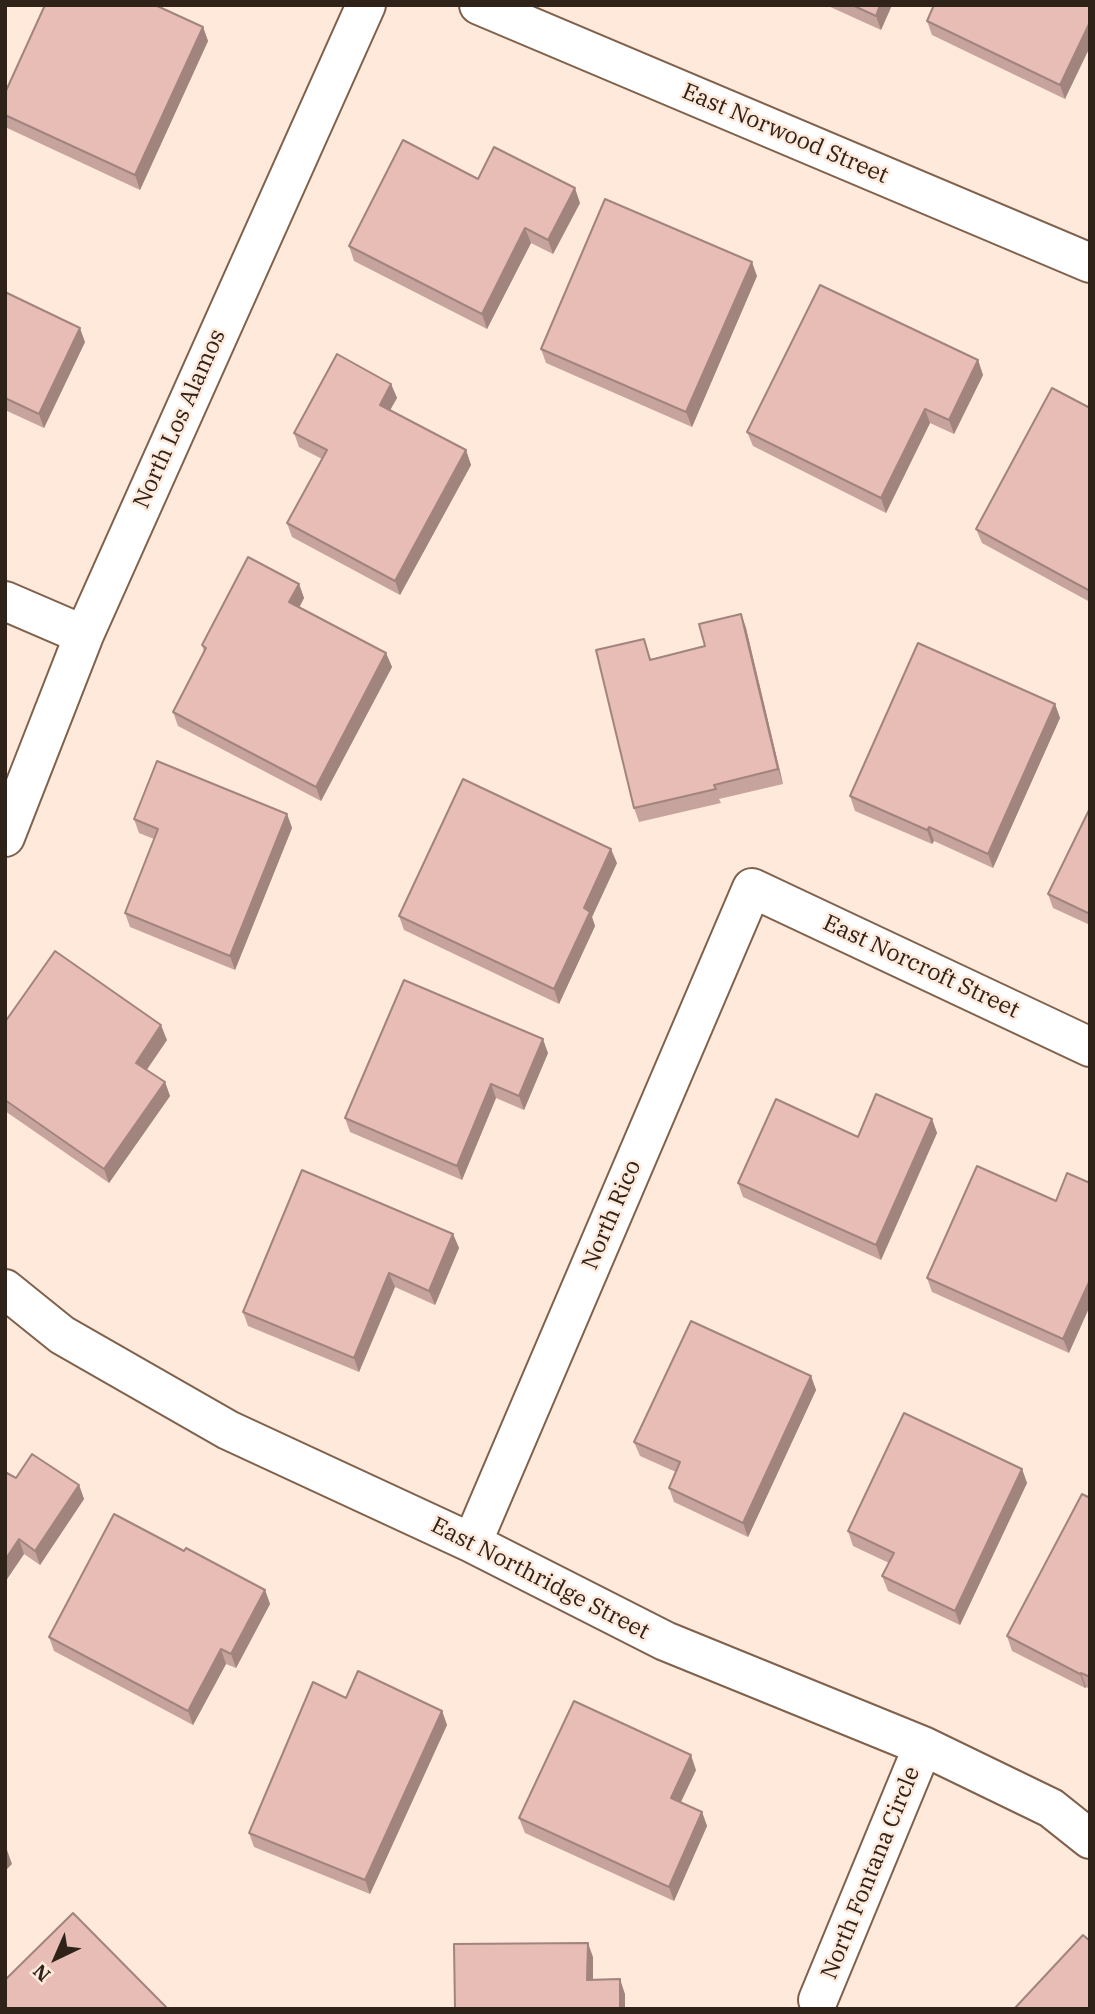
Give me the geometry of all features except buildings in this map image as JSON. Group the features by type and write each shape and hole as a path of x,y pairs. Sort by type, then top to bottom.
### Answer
{"street":[{"name":"North Los Alamos","path":"5,837 84,635 366,5"},
{"name":"East Norwood Street","path":"480,5 1090,263"},
{"path":"5,601 84,635"},
{"name":"East Norcroft Street","path":"752,888 1090,1047"},
{"name":"North Rico","path":"472,1543 752,888"},
{"name":"East Northridge Street","path":"5,1289 62,1335 228,1430 472,1543 665,1641 923,1746 1051,1808 1090,1839"},
{"name":"North Fontana Circle","path":"818,2000 923,1746"}]}
